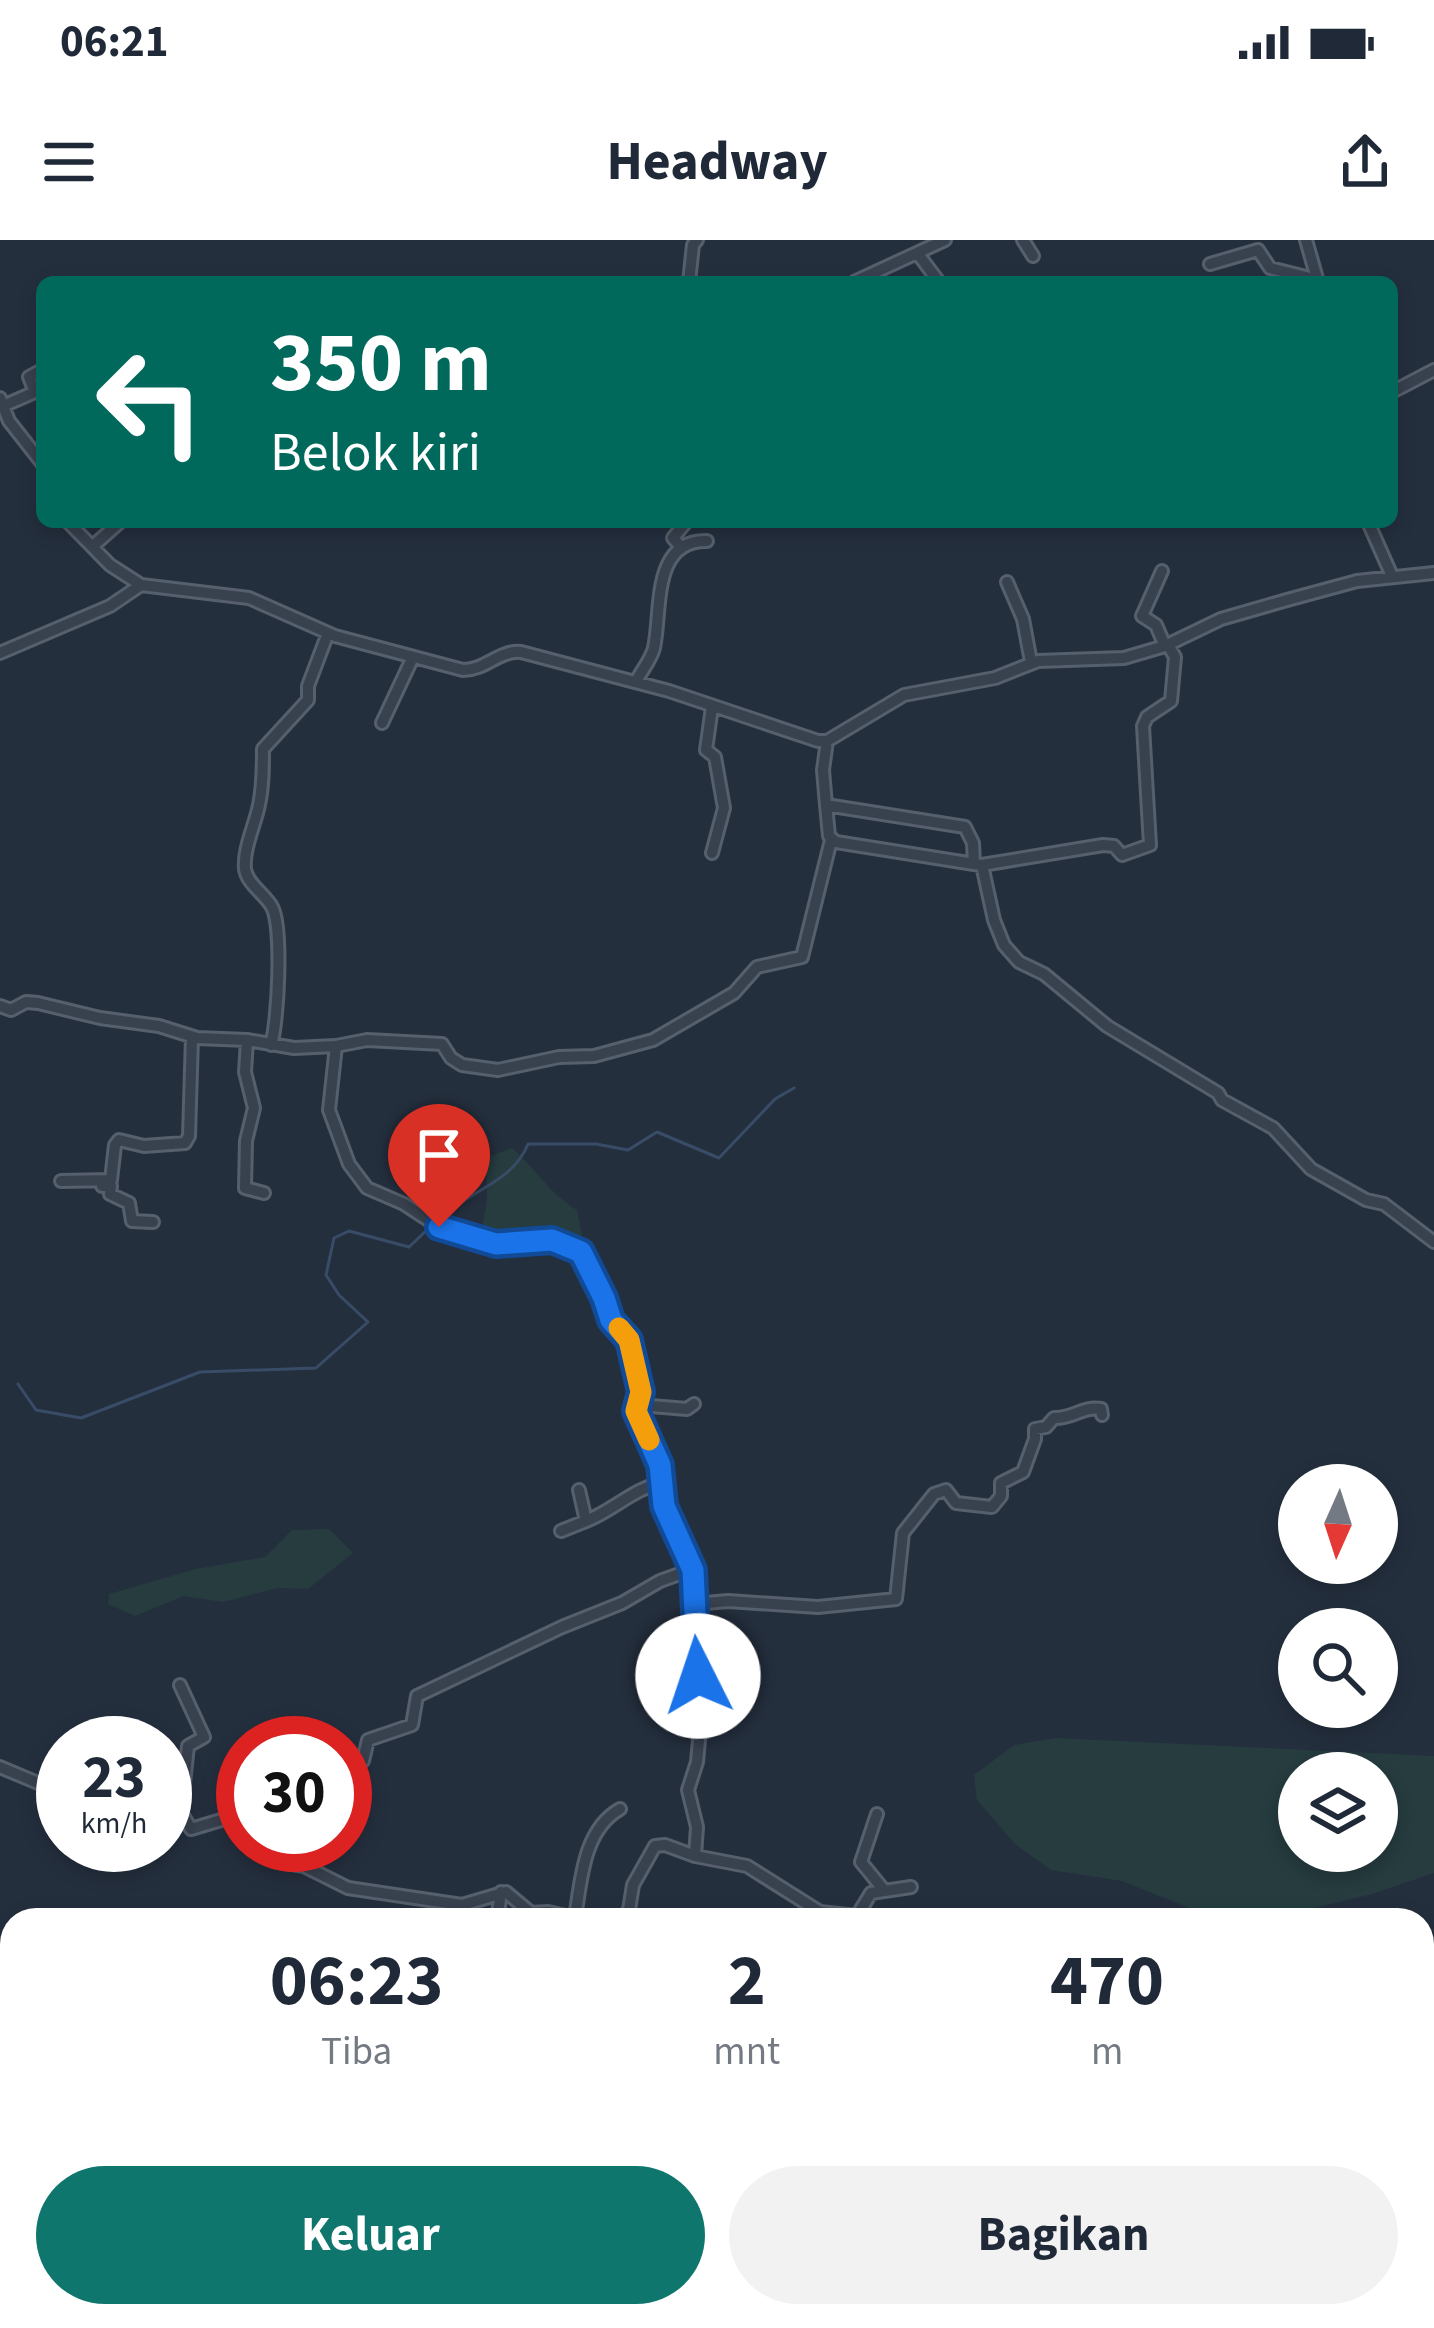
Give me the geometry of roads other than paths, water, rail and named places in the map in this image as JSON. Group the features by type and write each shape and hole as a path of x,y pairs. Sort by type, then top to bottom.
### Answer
{"street":[{"path":"690,276 697,240"},
{"path":"868,276 945,240"},
{"path":"1023,240 1033,256"},
{"path":"1306,240 1317,276"},
{"path":"1210,264 1258,250 1270,268 1300,276"},
{"path":"918,254 934,276"},
{"path":"1398,389 1434,370"},
{"path":"36,373 29,377 35,392 2,402 9,421 36,455"},
{"path":"74,528 110,565 141,585 250,598 328,633 474,670 505,652 521,652 636,682 810,740 827,740 904,694 995,678 1031,662 1124,658 1221,620 1358,581 1434,573"},
{"path":"93,546 113,528"},
{"path":"681,528 673,538 681,547"},
{"path":"1371,528 1392,576"},
{"path":"636,682 654,648 664,572 689,541 706,541"},
{"path":"831,839 978,864 1102,845 1128,856 1150,845 1143,726 1147,717 1171,701 1175,657 1156,625 1142,616 1162,571"},
{"path":"1007,582 1023,619 1031,662"},
{"path":"0,653 110,606 141,585"},
{"path":"271,1045 278,1018 274,1003 278,920 261,890 248,879 245,864 262,790 263,749 308,700 308,686 328,633"},
{"path":"382,723 413,657"},
{"path":"712,707 706,750 716,757 724,808 712,853"},
{"path":"0,1006 11,1010 26,1002 38,1003 159,1026 192,1037 271,1045 336,1046 397,1039 413,1045 442,1043 462,1065 503,1070 559,1057 594,1056 653,1040 734,993 757,967 802,957 831,839 823,770 827,740"},
{"path":"826,805 962,826 969,831 999,932 1019,962 1044,974 1107,1026 1273,1128 1311,1168 1366,1200 1384,1204 1434,1242"},
{"path":"153,1222 132,1222 129,1203 110,1194 111,1186 62,1185 61,1181 112,1180 117,1140 144,1146 185,1143 192,1037"},
{"path":"247,1040 245,1072 254,1108 246,1141 245,1188 264,1192"},
{"path":"336,1046 329,1110 350,1164 367,1188 404,1204 446,1231 479,1241 552,1240 579,1250 611,1320 629,1340 641,1392 636,1411 660,1465 664,1506 693,1570 701,1719 688,1796 697,1827 695,1856"},
{"path":"639,1405 687,1409 694,1404"},
{"path":"695,1604 728,1601 818,1607 896,1599 903,1533 934,1494 946,1490 956,1503 992,1508 1001,1496 1001,1483 1022,1472 1035,1429 1046,1427 1054,1418 1067,1419 1094,1407 1101,1408 1102,1415"},
{"path":"561,1531 663,1483"},
{"path":"579,1490 586,1521"},
{"path":"372,1739 412,1726 417,1696 622,1604 660,1581 693,1570"},
{"path":"180,1685 204,1737 192,1744"},
{"path":"0,1767 36,1782"},
{"path":"580,1908 583,1862 608,1816 620,1809"},
{"path":"877,1814 861,1862 883,1889"},
{"path":"629,1908 633,1885 655,1846 665,1845 747,1866 807,1908"},
{"path":"316,1872 348,1888 462,1905 502,1892 513,1894 526,1908"},
{"path":"864,1908 867,1898 883,1889 911,1887"},
{"path":"499,1908 502,1892"}],"waterway":[{"path":"436,1221 511,1169 528,1144 596,1144 628,1150 657,1132 719,1158 775,1099 794,1088"},
{"path":"18,1384 36,1410 81,1418 200,1372 316,1368 368,1322 339,1295 326,1275 334,1238 349,1231 409,1247 429,1228"}]}
